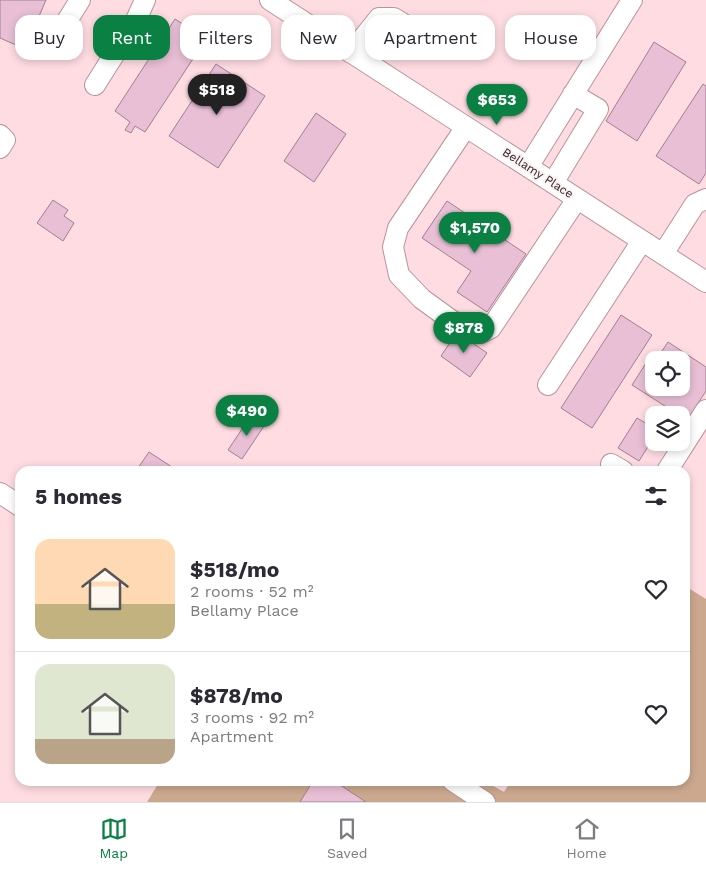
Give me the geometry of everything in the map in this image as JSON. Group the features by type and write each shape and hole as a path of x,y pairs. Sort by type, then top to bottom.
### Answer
{"street":[{"path":"71,15 80,0"},
{"path":"95,85 136,20 145,0"},
{"name":"Bellamy Place","path":"270,0 293,15"},
{"path":"528,167 632,0"},
{"path":"355,48 365,36"},
{"name":"Bellamy Place","path":"355,56 706,282"},
{"path":"554,183 598,110 573,94"},
{"path":"466,127 398,228 393,247 399,275 422,299 451,320 470,330 481,333 491,328 577,198"},
{"path":"663,254 695,204 706,199"},
{"path":"548,385 642,241"},
{"path":"670,466 706,410"},
{"path":"0,493 15,503"},
{"path":"461,786 485,802"}],"shaded area":[{"path":"690,589 706,599 706,802 147,802 157,786 493,786 504,792 508,786 690,786"}],"building":[{"path":"0,0 46,0 40,15 15,15 15,45 0,38"},
{"path":"175,19 180,22 180,60 192,60 145,132 135,126 131,133 125,130 130,122 115,111 148,60 170,60 170,27"},
{"path":"654,42 686,62 637,141 606,121"},
{"path":"216,64 265,96 218,168 169,136"},
{"path":"703,84 706,86 706,173 699,184 656,156"},
{"path":"316,113 346,134 314,182 284,161"},
{"path":"53,200 68,210 64,216 74,223 63,241 37,223"},
{"path":"447,201 526,254 487,312 457,292 471,271 422,238"},
{"path":"621,315 652,335 592,428 561,408"},
{"path":"457,332 487,353 470,377 441,356"},
{"path":"668,342 682,351 662,351"},
{"path":"690,356 706,367 706,391 690,415 690,406 665,406 649,396 690,396"},
{"path":"645,365 645,393 632,385"},
{"path":"252,414 266,423 242,459 228,450"},
{"path":"637,418 645,423 645,451 639,461 618,448"},
{"path":"149,452 170,466 139,466"},
{"path":"310,786 342,786 366,802 300,802"}]}
